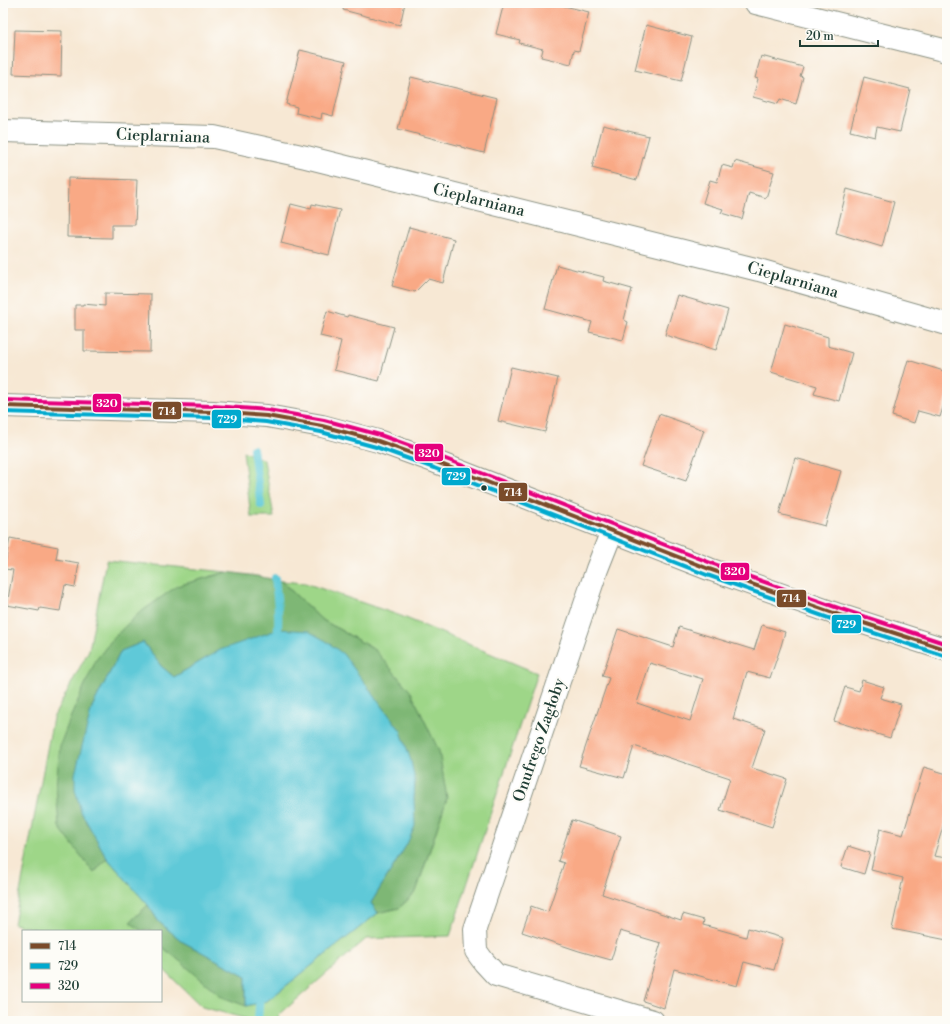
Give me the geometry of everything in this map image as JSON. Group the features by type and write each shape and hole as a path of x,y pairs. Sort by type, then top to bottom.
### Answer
{"street":[{"path":"756,3 947,51"},
{"name":"Cieplarniana","path":"3,131 214,137 306,157 760,270 947,324"},
{"path":"3,406 213,412 267,416 322,426 378,441 436,462 709,569 839,615 947,650"},
{"name":"Onufrego Zagłoby","path":"612,531 594,576 475,929 476,951 496,975 653,1021"}],"green space":[{"path":"243,451 264,460 274,517 251,517"},
{"path":"106,560 227,572 177,586 94,873 107,858 148,905 131,921 141,930 39,930 14,924 53,718 89,650"},
{"path":"227,572 281,581 321,619 375,650 411,692 439,751 447,798 416,892 399,908 378,913 371,903 407,844 414,799 415,781 220,650 174,677 161,666 143,642 121,651 92,707 81,812 107,858 94,873 59,827 56,786 60,745 96,660 114,637 138,614 177,586"},
{"path":"281,581 305,583 401,616 537,673 450,936 366,939 279,1015 277,1021 247,1021 247,1019 202,1007 162,968 162,947 246,1006 267,1001 378,913 399,908 416,892 447,798 375,650 321,619"},
{"path":"148,905 159,922 183,942 246,976 246,1006 222,997 162,947 162,930 141,930 130,922"}],"water":[{"path":"279,629 308,631 326,641 343,654 401,731 411,761 415,781 415,826 407,844 371,903 378,913 267,1001 246,1006 246,976 183,942 159,922 148,905 107,858 81,812 75,789 75,774 92,707 121,651 143,642 161,666 174,677 220,650"}],"building":[{"path":"344,3 405,3 400,25 343,10"},
{"path":"504,3 552,3 589,12 579,51 574,50 571,64 541,57 543,49 519,43 520,40 496,34"},
{"path":"646,25 692,37 681,81 635,70"},
{"path":"15,30 62,31 61,76 13,74"},
{"path":"300,50 346,61 333,116 322,113 321,119 296,113 297,107 286,104"},
{"path":"761,56 803,67 800,76 803,77 796,104 780,99 778,104 753,97 758,79 755,78"},
{"path":"411,77 497,98 484,153 398,129"},
{"path":"864,77 910,89 900,132 877,127 875,137 850,131"},
{"path":"603,125 649,136 637,180 592,168"},
{"path":"735,161 774,172 766,198 749,193 742,219 721,213 723,209 703,203 710,180 717,182 722,165 733,168"},
{"path":"68,178 137,180 135,225 112,225 112,238 67,237"},
{"path":"847,189 894,202 882,247 836,233"},
{"path":"291,204 311,209 312,204 340,210 329,255 281,243"},
{"path":"409,227 454,239 443,283 428,279 415,292 392,286"},
{"path":"557,265 604,277 603,281 632,289 624,320 628,322 623,340 589,332 592,322 545,309"},
{"path":"105,293 151,294 150,352 84,351 84,330 75,330 75,305 83,304 105,306"},
{"path":"677,295 728,310 716,350 665,335"},
{"path":"327,311 394,327 379,381 334,370 341,341 320,336"},
{"path":"785,324 828,337 828,346 852,353 839,401 814,394 817,386 771,372"},
{"path":"908,360 947,372 947,395 940,417 918,411 914,423 892,416"},
{"path":"511,367 558,378 545,432 498,421"},
{"path":"659,414 704,430 686,481 641,466"},
{"path":"795,458 841,471 825,526 779,514"},
{"path":"10,538 58,547 56,559 79,563 75,587 65,585 60,611 40,608 39,611 7,605 13,570 4,569"},
{"path":"762,625 785,632 770,678 747,672 733,719 765,729 752,768 787,779 772,827 720,810 730,778 634,746 624,778 579,766 609,678 602,676 618,629 673,647 679,627 754,650","holes":["650,663 703,679 690,721 637,703"]},
{"path":"862,680 884,687 880,698 901,704 890,738 834,721 845,687 859,691"},
{"path":"924,767 947,774 947,814 934,856 947,858 947,940 892,929 903,878 871,870 880,829 903,835"},
{"path":"572,820 621,836 602,894 681,920 683,914 704,920 703,925 746,937 748,928 783,938 774,970 744,962 737,986 674,969 664,1008 643,1001 661,943 620,931 611,960 522,932 531,906 548,912 564,863 558,861"},
{"path":"848,846 870,853 864,874 841,867"}],"waterway":[{"path":"253,449 261,505"},
{"path":"275,578 278,616 277,639"},
{"path":"258,1021 260,993"}],"transit line":[{"name":"320","path":"3,400 213,406 268,410 324,420 380,435 438,456 711,563 841,609 947,644"},
{"name":"714","path":"3,406 213,412 267,416 322,426 378,441 436,462 709,569 839,615 947,650"},
{"name":"729","path":"3,412 213,418 266,422 321,432 376,447 434,468 707,575 837,621 945,656"}]}
